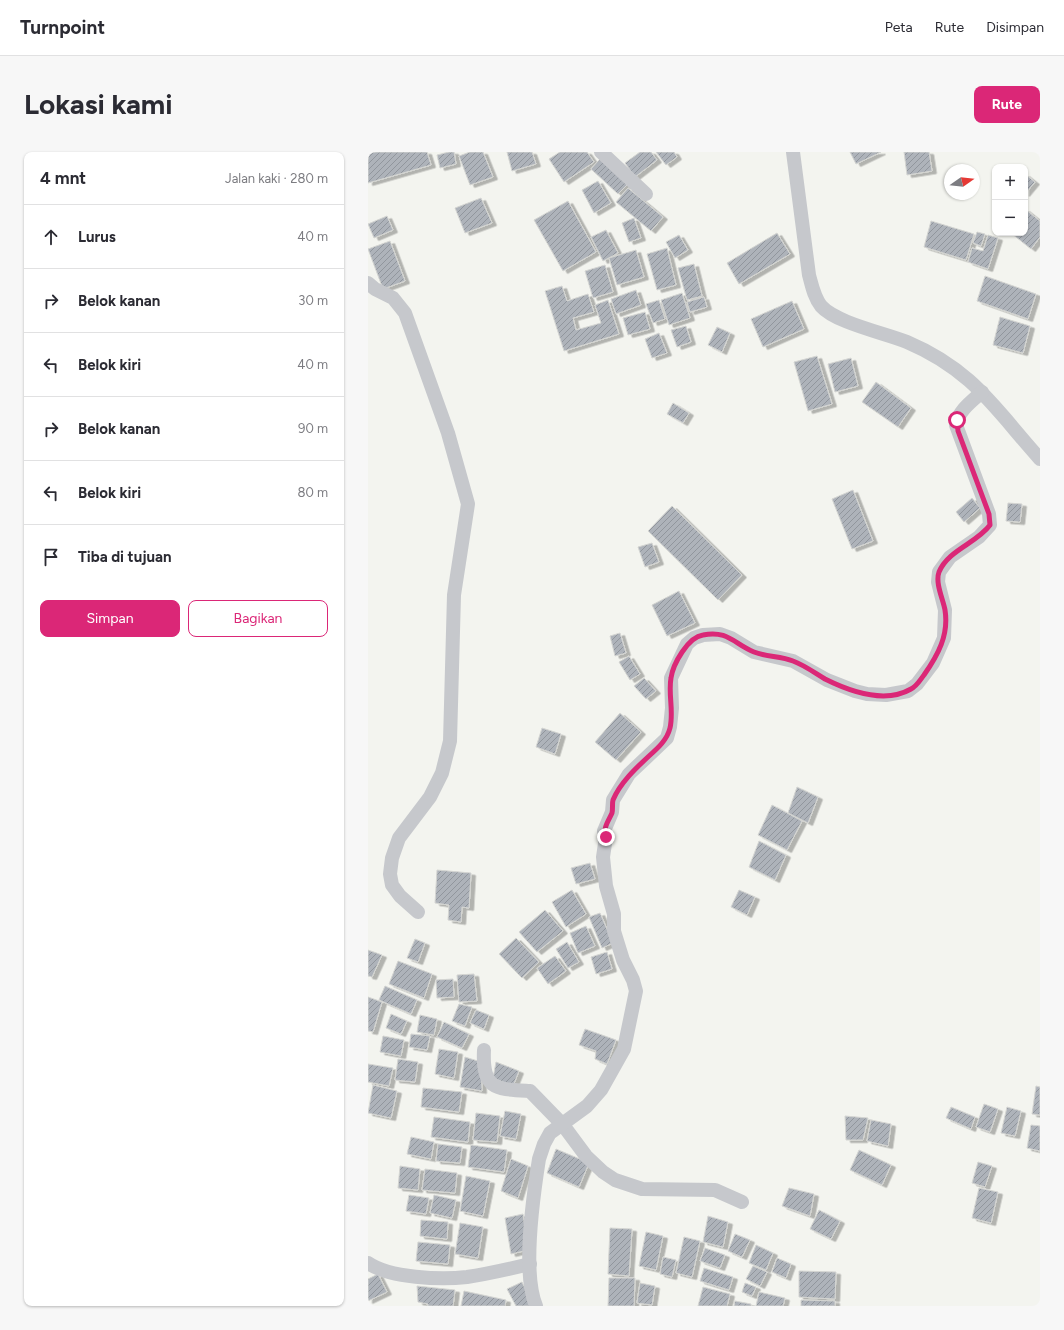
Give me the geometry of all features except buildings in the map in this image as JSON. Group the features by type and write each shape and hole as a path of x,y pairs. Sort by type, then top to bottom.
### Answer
{"street":[{"path":"601,152 646,194"},
{"path":"794,152 809,275 814,293 822,306 835,316 907,342 939,358 955,369 982,392 1040,459"},
{"path":"368,283 393,298 405,313 448,433 468,504 454,595 450,741 442,773 433,791 399,838 392,858 390,874 392,885 400,896 418,912"},
{"path":"536,1306 530,1285 530,1264 539,1159 544,1144 550,1133 563,1125 587,1106 601,1090 624,1049 636,991 633,980 623,960 614,932 614,914 606,886 603,857 606,837 604,830 612,812 613,800 629,774 666,738 670,727 672,708 671,678 681,654 687,644 694,638 703,635 720,634 731,638 754,652 793,661 827,680 867,694 886,695 908,690 917,684 932,663 944,638 945,610 938,582 939,572 950,557 979,537 990,525 989,514 956,425 957,420 965,408 982,392"},
{"path":"484,1050 484,1068 490,1083 503,1089 530,1091 563,1125 586,1156 603,1172 615,1180 642,1189 715,1190 742,1202"},
{"path":"368,1263 384,1271 400,1275 465,1277 530,1264"}],"route":[{"path":"606,837 604,830 612,812 613,800 629,774 661,745 666,738 670,727 672,708 671,678 681,654 687,644 694,638 703,635 720,634 731,638 754,652 793,661 827,680 867,694 886,695 912,689 917,684 940,650 944,638 946,621 945,610 938,582 939,572 950,557 979,537 990,525 989,514 956,425 957,420"}]}
